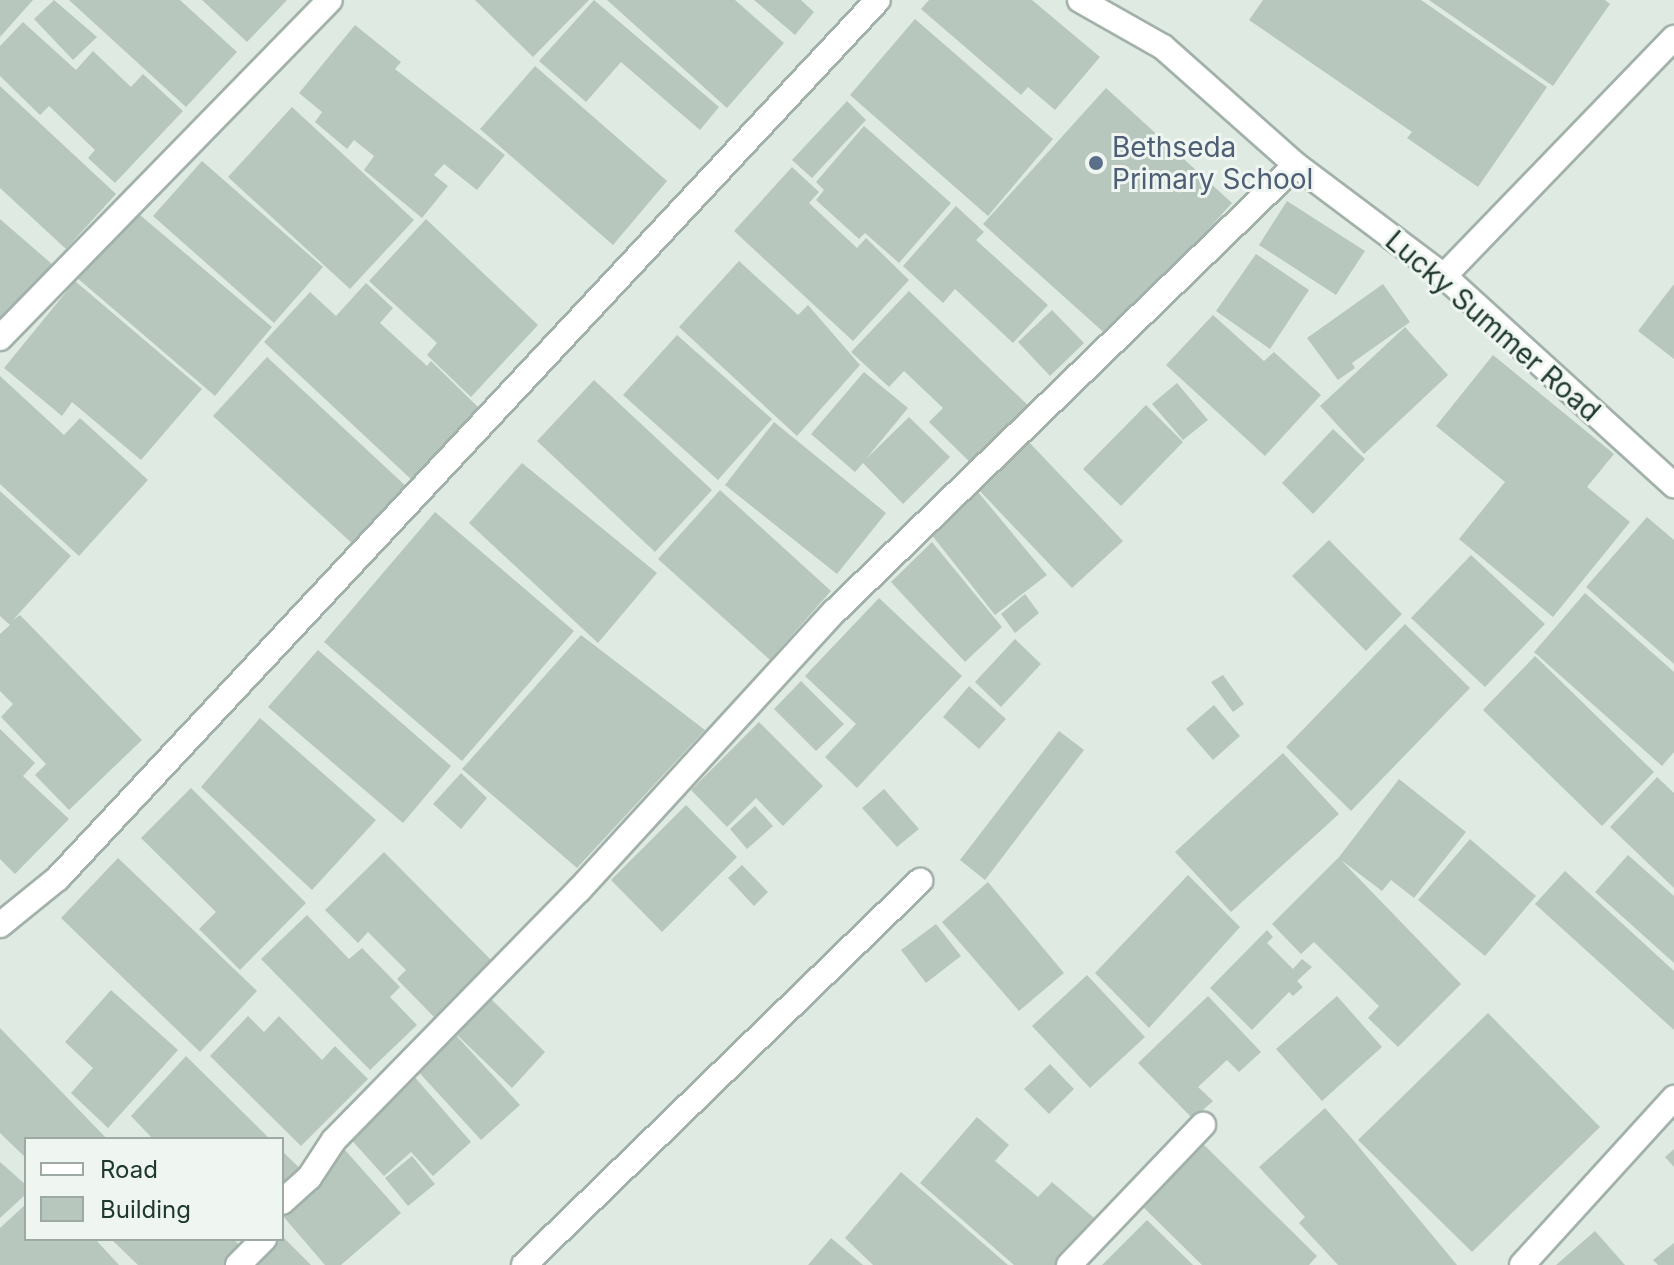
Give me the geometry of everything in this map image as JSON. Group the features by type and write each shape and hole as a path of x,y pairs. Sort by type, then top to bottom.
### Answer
{"street":[{"path":"0,338 330,0"},
{"path":"0,925 58,878 878,0"},
{"name":"Lucky Summer Road","path":"1080,0 1163,47 1296,165 1444,276 1674,485"},
{"path":"1444,276 1674,38"},
{"path":"284,1200 309,1178 334,1140 579,890 835,611 1296,165"},
{"path":"524,1265 920,881"},
{"path":"1522,1265 1674,1098"},
{"path":"1069,1265 1203,1125"},
{"path":"238,1265 262,1241"}],"building":[{"path":"0,0 33,0 0,37"},
{"path":"54,0 97,37 73,60 34,19"},
{"path":"69,0 180,0 237,52 186,107"},
{"path":"202,0 287,0 247,42"},
{"path":"475,0 589,0 533,57"},
{"path":"594,0 719,107 700,130 621,62 586,102 539,61"},
{"path":"607,0 735,0 784,43 727,108"},
{"path":"754,0 801,0 814,12 795,35"},
{"path":"929,0 1032,0 1100,57 1055,110 1028,87 1021,95 921,9"},
{"path":"1263,0 1421,0 1547,87 1478,187 1407,138 1412,132 1249,20"},
{"path":"1429,0 1605,0 1610,4 1553,86"},
{"path":"915,19 1053,139 988,216 850,95"},
{"path":"23,22 76,70 93,51 131,87 143,74 183,111 115,183 88,158 95,150 49,106 40,115 0,76 0,46"},
{"path":"355,25 401,62 395,69 505,155 477,190 444,164 434,175 448,186 422,218 364,170 374,156 354,140 347,149 315,122 322,112 299,93"},
{"path":"535,66 667,181 613,245 480,129"},
{"path":"0,86 116,194 66,249 0,188"},
{"path":"1106,88 1232,203 1110,338 983,224"},
{"path":"847,101 866,120 812,178 792,160"},
{"path":"292,107 414,220 350,289 228,177"},
{"path":"864,126 951,203 899,263 865,233 859,239 816,200 824,190 816,182"},
{"path":"202,161 323,267 274,323 153,216"},
{"path":"792,167 819,192 809,203 857,248 866,238 909,280 853,341 734,231"},
{"path":"1287,201 1365,251 1336,295 1259,245"},
{"path":"956,206 984,232 976,240 1048,305 1013,343 955,289 943,303 903,266"},
{"path":"133,209 272,327 215,396 76,277"},
{"path":"0,219 53,265 0,326"},
{"path":"426,219 538,325 471,397 427,355 437,343 369,281"},
{"path":"1256,254 1309,290 1270,349 1216,311"},
{"path":"739,261 798,315 808,305 860,365 797,436 679,327"},
{"path":"75,281 202,389 141,460 72,402 62,416 4,368"},
{"path":"366,283 393,308 380,323 427,366 431,361 480,409 413,481 264,342 310,292 336,316"},
{"path":"1383,284 1410,322 1352,363 1355,368 1338,380 1307,338"},
{"path":"1674,284 1674,359 1638,331"},
{"path":"909,291 1035,412 979,471 929,422 943,408 904,371 889,387 851,352"},
{"path":"1052,310 1084,343 1050,376 1018,342"},
{"path":"1213,315 1264,361 1274,352 1321,395 1265,456 1166,365"},
{"path":"1405,327 1448,375 1364,454 1320,406"},
{"path":"677,335 772,419 718,480 623,395"},
{"path":"1493,355 1614,454 1587,487 1630,522 1553,617 1459,539 1505,482 1436,426"},
{"path":"267,357 408,488 355,546 213,416"},
{"path":"864,372 908,408 866,459 909,417 950,457 903,504 863,463 855,472 811,434"},
{"path":"0,376 64,435 80,418 148,480 79,556 0,484"},
{"path":"594,380 712,490 655,552 537,441"},
{"path":"1177,383 1208,420 1183,440 1152,404"},
{"path":"1146,405 1183,442 1121,506 1083,469"},
{"path":"774,422 886,513 837,574 725,485"},
{"path":"1333,429 1365,459 1313,514 1282,483"},
{"path":"1027,440 1123,541 1072,588 977,488"},
{"path":"522,463 657,573 598,643 469,523"},
{"path":"720,490 831,591 770,660 658,559"},
{"path":"0,491 71,556 13,620 20,615 142,740 69,810 35,775 46,764 1,717 13,704 0,691 0,634 10,625 0,616"},
{"path":"978,492 1047,575 995,615 931,534"},
{"path":"435,512 574,631 462,761 324,642"},
{"path":"1647,517 1674,540 1674,664 1586,587"},
{"path":"1329,540 1402,614 1366,651 1292,576"},
{"path":"932,542 1002,627 965,662 891,582"},
{"path":"1471,555 1545,624 1485,687 1411,618"},
{"path":"1585,593 1674,672 1674,752 1662,766 1534,652"},
{"path":"1025,594 1039,613 1015,633 1001,614"},
{"path":"879,598 962,676 857,788 825,757 856,724 805,676"},
{"path":"1405,624 1470,688 1351,811 1286,747"},
{"path":"581,635 705,730 577,868 462,769"},
{"path":"1015,639 1041,664 1001,707 975,682"},
{"path":"318,650 451,766 403,823 268,707"},
{"path":"1535,656 1654,772 1602,826 1483,710"},
{"path":"1223,675 1244,704 1233,712 1211,682"},
{"path":"801,681 844,724 816,751 774,709"},
{"path":"969,686 1006,719 979,749 943,717"},
{"path":"1214,705 1240,736 1213,760 1186,729"},
{"path":"260,718 376,820 312,890 201,787"},
{"path":"759,722 823,786 783,826 756,798 727,827 691,790"},
{"path":"0,729 35,763 23,776 69,819 15,874 0,859"},
{"path":"1059,731 1084,750 985,880 960,860"},
{"path":"1283,753 1339,814 1231,912 1175,852"},
{"path":"461,773 487,798 461,829 433,804"},
{"path":"1657,777 1674,793 1674,888 1610,827"},
{"path":"1399,779 1466,832 1414,898 1391,880 1382,891 1341,860 1461,984 1398,1047 1368,1018 1379,1006 1314,942 1301,954 1272,924 1339,857"},
{"path":"191,788 306,903 240,970 199,929 216,912 141,838"},
{"path":"884,789 919,829 897,847 862,808"},
{"path":"686,805 737,857 662,932 611,880"},
{"path":"755,806 773,826 747,849 730,829"},
{"path":"1470,839 1536,896 1485,956 1418,900"},
{"path":"384,852 491,960 434,1017 397,979 406,970 368,932 358,943 325,910"},
{"path":"1628,855 1674,896 1674,963 1595,892"},
{"path":"118,858 257,991 200,1052 61,918"},
{"path":"742,865 768,892 754,906 728,878"},
{"path":"1565,871 1674,971 1674,1030 1535,904"},
{"path":"1188,875 1240,927 1149,1028 1095,973"},
{"path":"988,882 1064,973 1019,1011 942,922"},
{"path":"307,915 349,959 362,948 400,987 390,997 417,1025 370,1070 261,959"},
{"path":"936,924 961,956 926,983 901,950"},
{"path":"1267,930 1273,937 1267,943 1293,969 1302,959 1312,967 1297,981 1303,987 1293,996 1289,992 1252,1030 1210,988"},
{"path":"1087,975 1145,1037 1090,1088 1032,1026"},
{"path":"111,990 178,1050 108,1128 71,1093 93,1068 65,1042"},
{"path":"487,995 545,1052 512,1088 453,1031"},
{"path":"1208,996 1261,1052 1239,1072 1227,1060 1198,1087 1213,1101 1193,1119 1138,1063"},
{"path":"1337,996 1382,1047 1322,1101 1276,1049"},
{"path":"1488,1013 1600,1127 1472,1252 1358,1140"},
{"path":"248,1016 264,1032 279,1016 322,1060 335,1046 368,1079 301,1146 210,1056"},
{"path":"0,1028 105,1137 24,1137 24,1156 0,1133"},
{"path":"453,1032 520,1105 481,1140 414,1067"},
{"path":"186,1056 268,1137 151,1137 131,1116"},
{"path":"1050,1064 1074,1089 1049,1114 1024,1089"},
{"path":"413,1075 471,1142 433,1176 411,1152 384,1176 346,1134"},
{"path":"1325,1108 1457,1265 1338,1265 1299,1223 1305,1217 1259,1167"},
{"path":"977,1117 1009,1145 995,1161 1038,1197 1052,1182 1100,1223 1064,1265 1014,1265 920,1183"},
{"path":"1200,1141 1317,1256 1309,1265 1202,1265 1139,1203"},
{"path":"1674,1149 1674,1167 1665,1157"},
{"path":"345,1150 401,1213 341,1265 325,1265 284,1217 284,1203"},
{"path":"284,1153 307,1175 284,1197"},
{"path":"412,1156 435,1184 408,1206 385,1178"},
{"path":"0,1162 24,1183 24,1196 0,1218"},
{"path":"901,1172 1008,1265 873,1265 845,1238"},
{"path":"24,1206 24,1241 97,1241 119,1265 0,1265 0,1228"},
{"path":"1147,1220 1193,1265 1102,1265"},
{"path":"1595,1231 1625,1265 1556,1265"},
{"path":"284,1238 311,1265 245,1265 270,1241 284,1241"},
{"path":"831,1238 863,1265 808,1265"},
{"path":"113,1241 235,1241 245,1250 230,1265 138,1265"},
{"path":"1674,1243 1674,1265 1658,1265 1653,1260"}],"place":[{"name":"Bethseda Primary School","path":"1096,163"}]}
